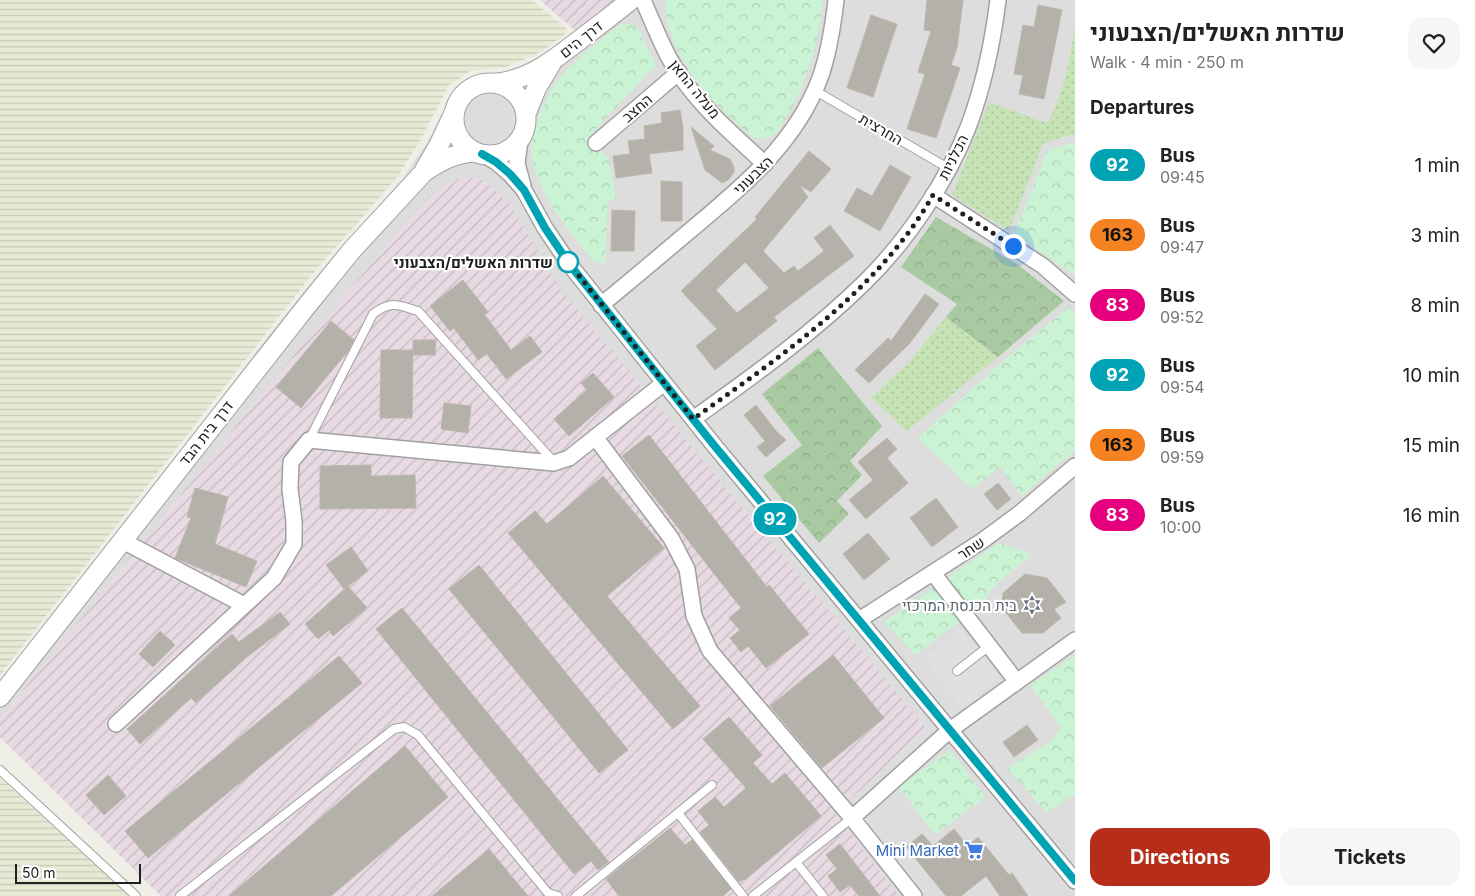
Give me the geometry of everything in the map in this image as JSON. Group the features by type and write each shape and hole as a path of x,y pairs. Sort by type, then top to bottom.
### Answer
{"street":[{"name":"דרך הים","path":"498,84 520,79 534,73 631,0"},
{"name":"מעלה החאן","path":"643,0 669,57 689,86 708,109 765,164"},
{"name":"הצבעוני","path":"602,305 739,190 777,151 794,128 820,78 828,49 836,0"},
{"name":"הכלניות","path":"693,419 796,343 866,282 909,231 933,195 969,125 989,52 998,0"},
{"name":"דרך הים","path":"526,114 537,87 555,59"},
{"name":"החצב","path":"596,143 679,72"},
{"path":"524,190 517,163 520,141 525,130 526,114 524,105 518,95 509,88 498,84 486,83 475,86 465,92 458,101 454,112 454,124 457,135 464,145 496,162 524,190 556,246 693,419 1074,878"},
{"name":"דרך בית הבד","path":"420,176 439,144 454,112"},
{"path":"478,153 499,154 511,149 520,141"},
{"name":"דרך בית הבד","path":"0,697 352,250 420,176 438,162 462,152 478,153"},
{"path":"933,195 1043,266 1075,294"},
{"path":"116,724 274,578 294,544 294,521 290,489 291,462 309,440 554,463 569,458 664,382"},
{"path":"595,437 671,538 681,555 687,569 694,616 710,651 852,818 914,896"},
{"name":"שחר","path":"860,620 933,573 1020,513 1075,466"},
{"path":"123,541 244,605"},
{"path":"933,573 1016,682"},
{"path":"852,818 950,730 1075,640"}],"lane":[{"name":"החרצית","path":"814,90 948,168"},
{"path":"309,440 373,314 385,305 396,305 418,311 554,463"},
{"path":"957,671 989,646"},
{"path":"180,896 394,729 404,727 418,735 548,893 558,896"},
{"path":"0,770 136,896"},
{"path":"576,896 712,785"},
{"path":"678,813 743,896"},
{"path":"753,896 852,818"},
{"path":"796,862 823,896"}],"shaded area":[{"path":"540,0 1075,0 1075,896 161,896 0,737 0,680 125,525 258,349 315,278 403,178 426,144 457,86 476,76 507,73 539,62 579,34"},
{"path":"540,0 616,0 580,34"},
{"path":"470,177 483,180 508,201 561,290 927,729 835,813 899,896 161,896 0,737 0,719 283,368 429,196 458,179"},
{"path":"962,629 1000,679 961,708 924,657"}],"green space":[{"path":"0,0 532,0 569,31 541,52 506,67 470,71 449,85 420,141 398,176 310,277 0,675"},
{"path":"666,0 823,0 811,63 792,107 774,135 765,139 753,138 706,93 687,67 672,37 667,23"},
{"path":"1075,23 1075,133 1043,144 1009,231 952,195 989,102 1047,123 1062,87 1069,61"},
{"path":"621,24 630,24 637,27 656,65 588,137 609,159 616,199 608,202 605,263 594,262 555,209 538,179 533,164 531,144 540,114 560,78 583,54"},
{"path":"1075,142 1075,275 1014,234 1047,151"},
{"path":"936,217 1017,264 1064,301 998,357 946,317 957,304 901,267"},
{"path":"1069,307 1075,314 1075,450 1022,496 1000,467 972,489 918,438 1002,362"},
{"path":"946,317 998,357 907,431 871,398 909,362"},
{"path":"818,348 882,426 850,461 862,475 837,501 849,514 819,543 763,476 802,445 762,394"},
{"path":"998,543 1032,554 989,591 984,603 915,655 884,622"},
{"path":"1075,655 1075,795 1046,812 1007,768 1052,741 1061,727 1030,685"},
{"path":"950,750 985,797 935,835 899,787"},
{"path":"0,778 130,896 0,896"}],"building":[{"path":"927,0 963,0 957,48 951,65 960,68 936,138 907,129 925,74 918,72 931,31 924,30"},
{"path":"1038,5 1062,10 1044,99 1019,94 1023,75 1014,74 1023,25 1034,27"},
{"path":"871,15 897,24 873,97 847,88"},
{"path":"680,110 683,128 683,150 649,154 652,173 616,178 613,156 630,154 628,141 645,139 644,126 662,123 661,113"},
{"path":"691,127 714,146 710,150 730,159 734,172 728,180 722,183 705,170"},
{"path":"809,151 831,169 811,192 799,185 808,197 763,251 784,273 794,266 798,271 824,251 814,238 830,225 854,256 774,317 777,321 715,370 696,346 717,329 681,291 757,219 755,217","holes":["745,262 769,288 737,313 716,290"]},
{"path":"890,165 911,177 880,231 844,211 857,188 872,196"},
{"path":"661,181 682,182 682,221 661,221"},
{"path":"612,210 635,211 634,251 611,251"},
{"path":"463,280 488,312 484,314 511,350 530,336 542,352 506,379 487,354 478,360 454,328 450,331 430,306"},
{"path":"925,294 939,304 910,343 869,383 855,370 888,338 891,341"},
{"path":"331,321 354,340 348,351 301,408 276,387"},
{"path":"413,340 436,340 435,355 413,355"},
{"path":"381,350 413,350 412,418 380,418"},
{"path":"593,373 614,397 569,436 554,419 587,390 581,383"},
{"path":"444,403 471,406 468,433 441,429"},
{"path":"756,405 776,431 786,440 766,457 757,447 765,441 744,415"},
{"path":"649,435 767,587 769,585 809,634 766,668 748,646 741,652 730,638 740,630 729,618 741,608 622,456"},
{"path":"887,438 897,449 887,458 908,483 866,519 849,500 873,480 858,462"},
{"path":"371,465 371,476 415,475 416,508 320,509 320,466"},
{"path":"603,476 664,548 607,596 700,706 673,729 508,533 535,511 547,524"},
{"path":"998,483 1011,499 997,510 984,494"},
{"path":"195,488 228,497 215,544 257,561 246,587 175,558 191,518 187,517"},
{"path":"936,498 958,527 932,547 910,518"},
{"path":"868,533 890,559 864,580 843,554"},
{"path":"351,547 368,571 344,589 326,565"},
{"path":"479,565 628,750 599,773 449,589"},
{"name":"בית הכנסת המרכזי","path":"1025,574 1047,578 1066,602 1054,609 1061,618 1043,633 1022,633 1002,608 1003,593"},
{"path":"348,586 367,608 333,636 329,630 318,639 305,624"},
{"path":"402,608 609,862 598,870 591,861 574,874 376,629"},
{"path":"280,612 290,624 247,657 196,703 191,698 140,744 127,729 232,634 239,642"},
{"path":"160,631 175,645 153,667 139,654"},
{"path":"833,655 884,718 822,768 770,706"},
{"path":"339,656 362,683 148,858 125,831"},
{"path":"729,717 762,755 753,763 772,784 785,773 821,816 745,880 739,882 700,832 709,825 698,811 715,797 724,807 746,788 703,739"},
{"path":"1027,725 1038,740 1014,757 1003,742"},
{"path":"405,746 448,797 331,896 229,896"},
{"path":"108,775 126,796 104,815 86,795"},
{"path":"670,828 685,845 692,840 731,889 723,896 619,896 606,879"},
{"path":"954,829 968,846 978,837 1009,875 1012,873 1028,896 1000,896 986,876 961,896 946,896 906,847 922,834 933,846"},
{"path":"840,844 880,896 859,896 850,885 840,892 828,876 837,869 826,855"},
{"path":"489,849 528,896 432,896"}],"bus line":[{"name":"92","path":"482,154 496,162 510,174 524,190 556,246 570,265 713,444 1075,881"}],"place":[{"name":"שדרות האשלים/הצבעוני","path":"568,262"},
{"name":"בית הכנסת המרכזי","path":"1032,605"},
{"name":"Mini Market","path":"974,850"}],"route":[{"path":"568,262 693,419 796,343 866,282 909,231 933,195 1013,246"}]}
